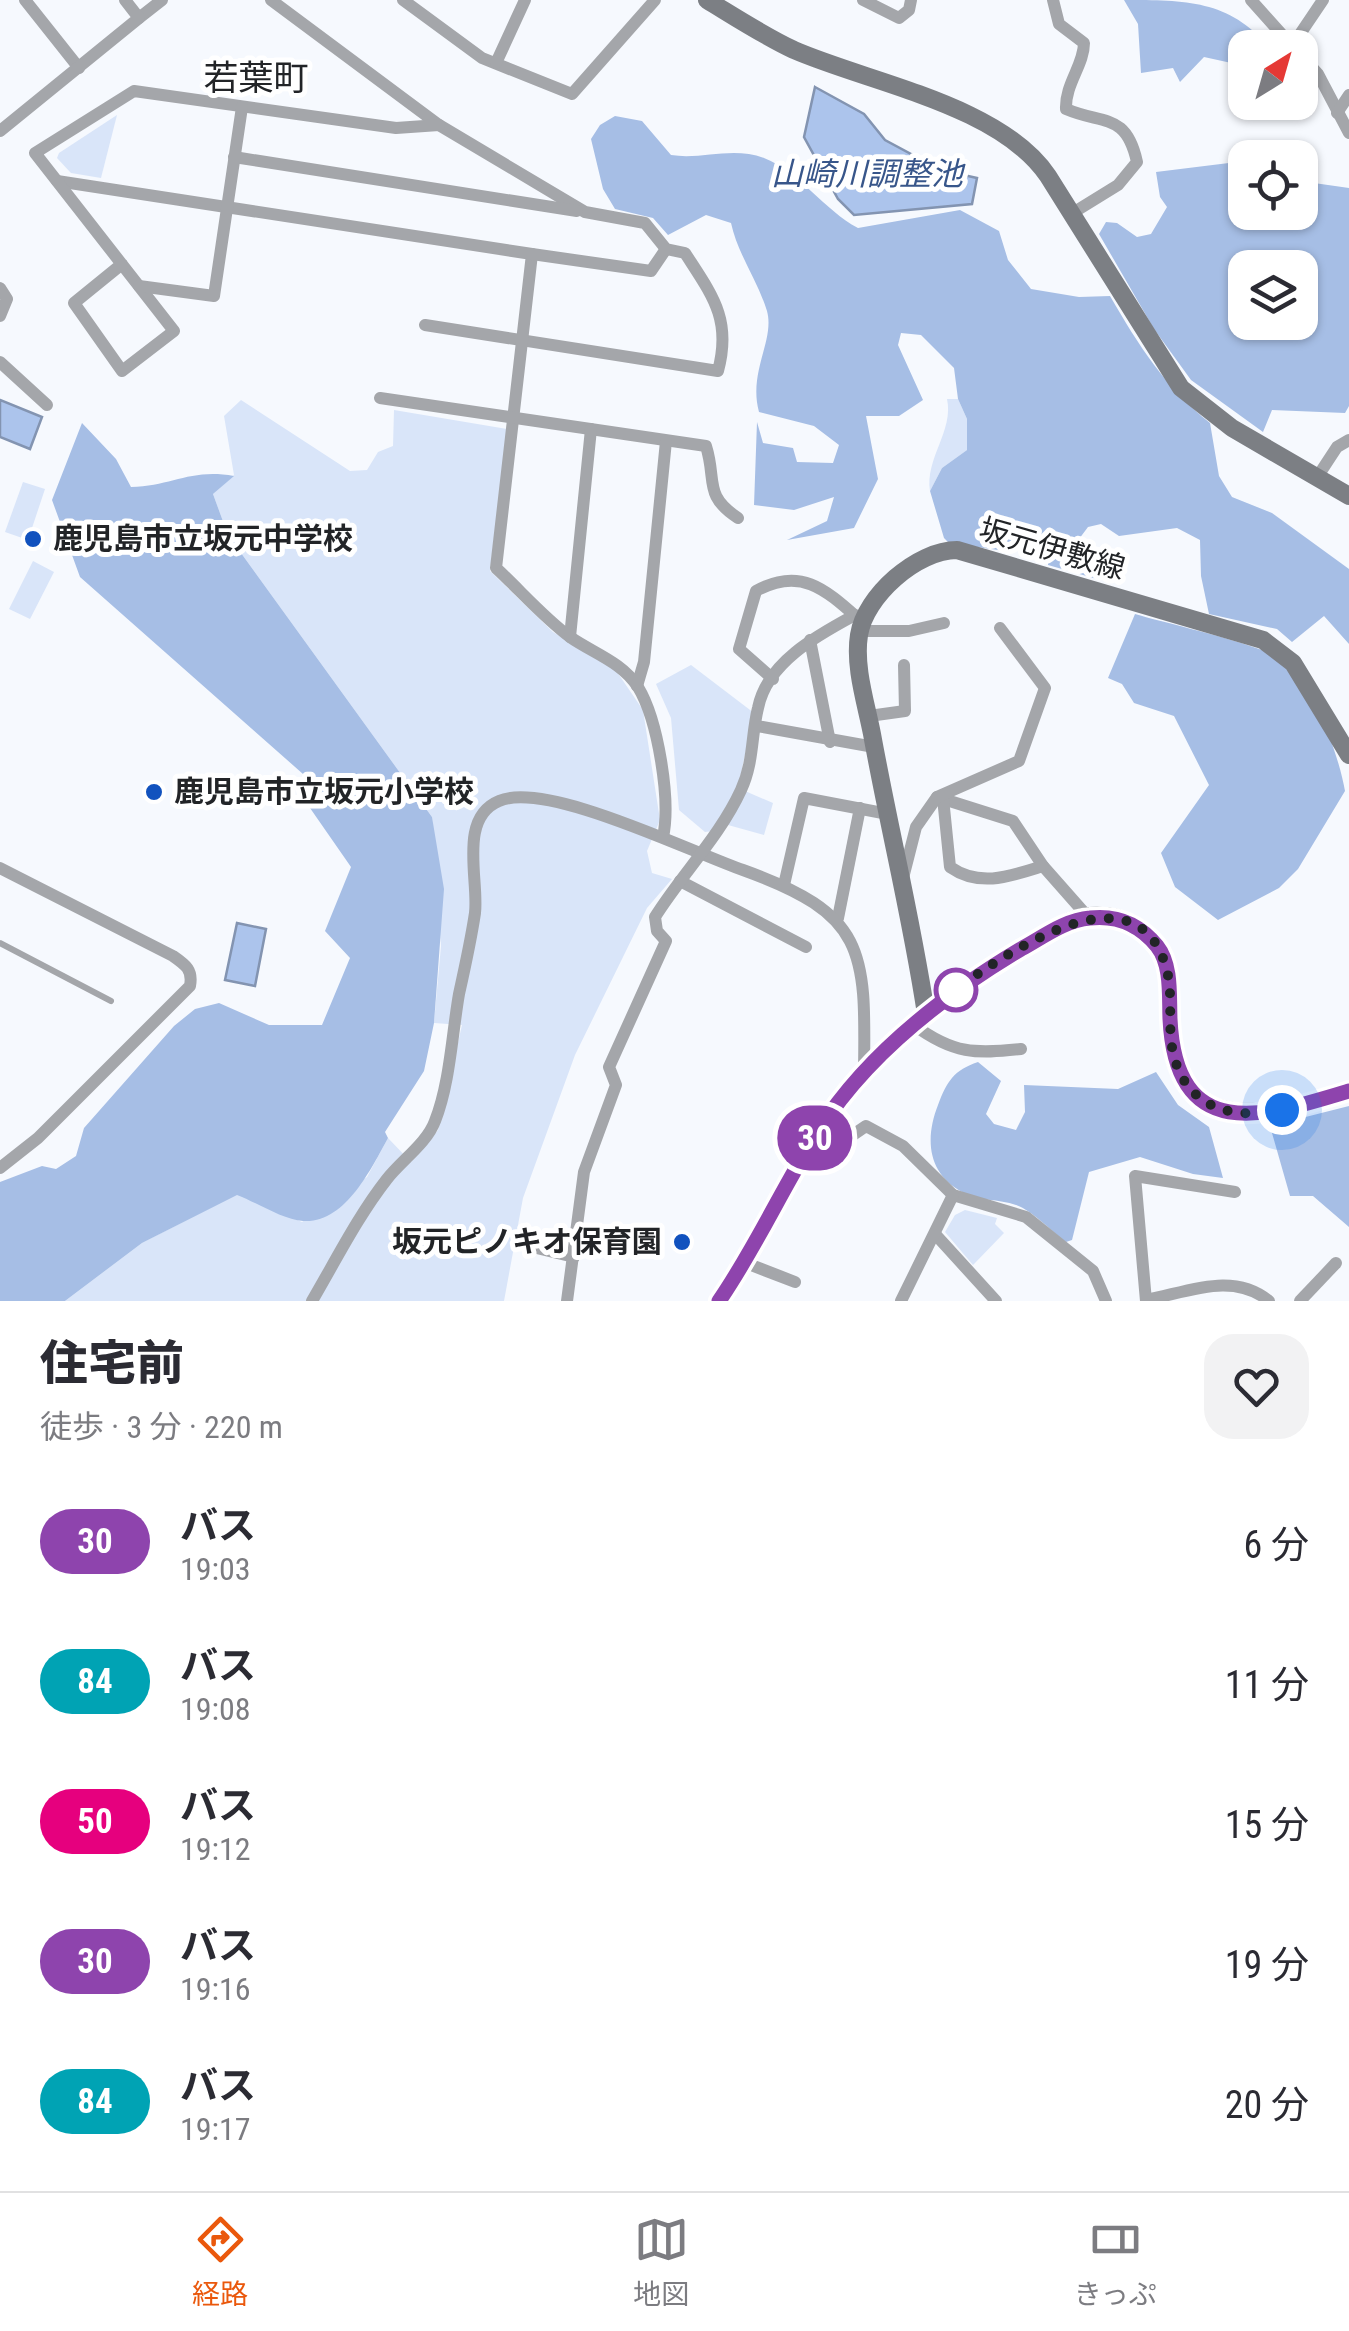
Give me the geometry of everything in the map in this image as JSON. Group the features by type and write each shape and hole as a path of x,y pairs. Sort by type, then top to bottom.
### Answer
{"main road":[{"path":"706,0 792,48 1006,135 1040,164 1181,388 1232,428 1349,496"},
{"name":"坂元伊敷線","path":"859,623 881,591 911,568 946,550 972,553 1274,644 1293,663 1349,755"},
{"path":"859,623 860,667 901,879 920,1020"},
{"path":"719,1301 746,1263 819,1130 864,1071 920,1020 986,970 1060,926 1088,918 1117,918 1142,930 1160,949 1168,975 1172,1051 1186,1082 1209,1104 1246,1116 1349,1091"}],"street":[{"path":"26,0 78,68"},
{"path":"125,0 139,18"},
{"path":"3,122 162,0"},
{"path":"271,0 439,125 585,212"},
{"path":"402,0 496,64 572,94 655,0"},
{"path":"496,64 525,0"},
{"path":"863,0 899,18 910,10 911,0"},
{"path":"1054,0 1058,24 1084,43 1085,51 1072,71 1066,110 1096,115 1123,129 1137,162 1118,185 1071,214"},
{"path":"1251,0 1278,30"},
{"path":"1304,30 1323,0"},
{"path":"1318,74 1349,133"},
{"path":"122,264 74,302 122,371 174,331 140,286 35,153 134,92 396,128 439,125"},
{"path":"1337,113 1349,95"},
{"path":"140,286 214,296 242,107"},
{"path":"234,157 645,223 666,250 685,253 713,296 726,330 718,371 425,324"},
{"path":"57,181 651,271 666,250"},
{"path":"532,254 496,568 570,637 618,666 637,686 652,720 668,815 664,838"},
{"path":"0,288 7,299 0,316"},
{"path":"0,362 47,405"},
{"path":"380,398 706,446 712,464 710,488 720,506 738,518"},
{"path":"570,637 591,430"},
{"path":"1316,479 1336,447 1349,440"},
{"path":"637,686 644,662 666,441"},
{"path":"772,679 739,650 756,591 780,578 805,582 830,593 859,623"},
{"path":"567,1301 584,1172 616,1085 609,1067 666,941 657,931 654,916 740,792 754,753 760,700 772,679 810,640 859,623 909,631 944,623"},
{"path":"901,879 907,874 916,827 940,798 1019,761 1045,688 1000,628"},
{"path":"810,640 830,742"},
{"path":"868,716 905,712 904,665"},
{"path":"757,726 874,747"},
{"path":"312,1301 371,1200 435,1121 476,910 475,835 488,808 512,798 576,808 784,885 838,918"},
{"path":"784,885 804,798 888,814"},
{"path":"940,798 1013,821 1043,866 1088,918"},
{"path":"940,798 950,867 960,874 995,880 1043,866"},
{"path":"860,808 838,918 858,964 864,1002 864,1071"},
{"path":"0,868 173,956 188,966 192,976 190,986 38,1138 0,1168"},
{"path":"680,881 806,947"},
{"path":"920,1020 931,1038 972,1054 1022,1048"},
{"path":"805,1156 822,1156 866,1126 872,1127 903,1146 953,1195 1026,1216 1093,1272 1106,1301"},
{"path":"1236,1192 1134,1176 1146,1300 1210,1284 1254,1288 1270,1301"},
{"path":"901,1301 953,1195"},
{"path":"934,1234 996,1301"},
{"path":"520,1244 574,1257"},
{"path":"746,1263 795,1282"},
{"path":"1300,1301 1336,1263"}],"lane":[{"path":"0,943 110,1001"}],"shaded area":[{"path":"1124,0 1205,6 1222,11 1253,30 1228,30 1228,62 1204,57 1180,82 1173,68 1141,73 1138,24"},
{"path":"117,115 101,178 71,173 57,158 59,153"},
{"path":"615,116 642,121 671,155 740,153 764,158 790,173 858,228 960,210 999,231 1008,260 1031,289 1079,297 1110,296 1154,365 1210,423 1219,476 1232,497 1272,513 1349,569 1349,644 1324,616 1292,642 1277,629 1209,614 1201,576 1200,540 1177,528 1119,536 1101,524 1088,527 1079,539 1104,574 1097,579 1048,565 1048,546 1033,544 1012,552 949,543 930,491 942,468 967,450 967,419 958,399 954,368 921,335 901,333 898,345 923,400 899,416 866,416 878,479 854,528 787,540 827,521 834,497 794,510 754,505 757,422 763,443 793,448 797,462 833,463 839,445 814,426 759,412 757,383 769,322 731,223 706,215 668,235 653,218 615,209 603,189 591,139 600,125"},
{"path":"1228,163 1228,230 1318,230 1318,184 1349,188 1349,406 1345,413 1272,410 1263,432 1191,380 1154,329 1099,234 1106,222 1117,223 1137,237 1151,234 1167,207 1160,197 1156,172"},
{"path":"947,399 958,399 967,419 967,450 942,468 930,491 932,467 947,422"},
{"path":"241,400 350,471 367,470 378,452 393,446 394,410 507,429 490,571 553,632 615,669 643,710 660,820 647,851 652,873 672,879 647,908 575,1055 523,1198 504,1301 65,1301 142,1243 237,1194 302,1222 367,1177 388,1138 411,1162 438,1130 462,1025 434,1023 441,946 432,817 228,535 213,494 234,475 224,416"},
{"path":"82,423 116,459 131,487 206,474 234,476 213,494 228,535 432,817 444,889 434,1023 424,1071 385,1132 388,1138 365,1179 332,1214 318,1220 295,1220 237,1195 142,1243 65,1301 0,1301 0,1182 42,1166 56,1169 76,1156 84,1128 174,1026 195,1009 219,1003 269,1025 322,1025 350,958 325,931 351,867 310,808 303,774 80,577 52,500"},
{"path":"23,482 45,489 28,540 5,532"},
{"path":"33,561 54,572 30,619 9,609"},
{"path":"1135,614 1235,641 1283,660 1305,684 1314,701 1342,776 1345,791 1298,869 1279,888 1218,920 1175,887 1161,853 1209,785 1174,716 1134,703 1122,684 1108,678"},
{"path":"691,665 754,713 738,787 713,831 705,832 679,810 671,718 656,684"},
{"path":"745,791 773,803 764,835 728,825"},
{"path":"978,1062 1001,1081 986,1114 994,1124 1016,1130 1025,1112 1024,1085 1118,1089 1156,1072 1178,1105 1209,1127 1223,1178 1193,1174 1140,1157 1089,1172 1072,1240 1066,1242 1022,1208 962,1192 950,1184 936,1165 931,1130 941,1097 957,1073"},
{"path":"1349,1106 1349,1227 1313,1196 1290,1196 1270,1126"},
{"path":"965,1210 997,1218 995,1224 1004,1233 973,1265 945,1232 955,1215"}],"water":[{"name":"山崎川調整池","path":"815,87 864,114 885,140 941,170 977,178 972,204 854,215 838,199 804,137"},
{"path":"0,400 42,417 30,449 0,437"},
{"path":"237,923 266,929 255,986 225,980"}],"bus line":[{"name":"30","path":"719,1301 746,1263 819,1130 864,1071 952,992 1060,926 1088,918 1117,918 1142,930 1160,949 1168,975 1172,1051 1179,1071 1196,1093 1218,1110 1246,1116 1262,1114 1349,1091"}],"place":[{"name":"鹿児島市立坂元中学校","path":"33,539"},
{"name":"鹿児島市立坂元小学校","path":"154,792"},
{"name":"坂元ピノキオ保育園","path":"682,1242"}],"district":[{"name":"若葉町","path":"256,78"}],"route":[{"path":"956,990 952,992 1060,926 1088,918 1117,918 1142,930 1160,949 1168,975 1172,1051 1186,1082 1209,1104 1228,1113 1246,1116 1282,1110"}]}
